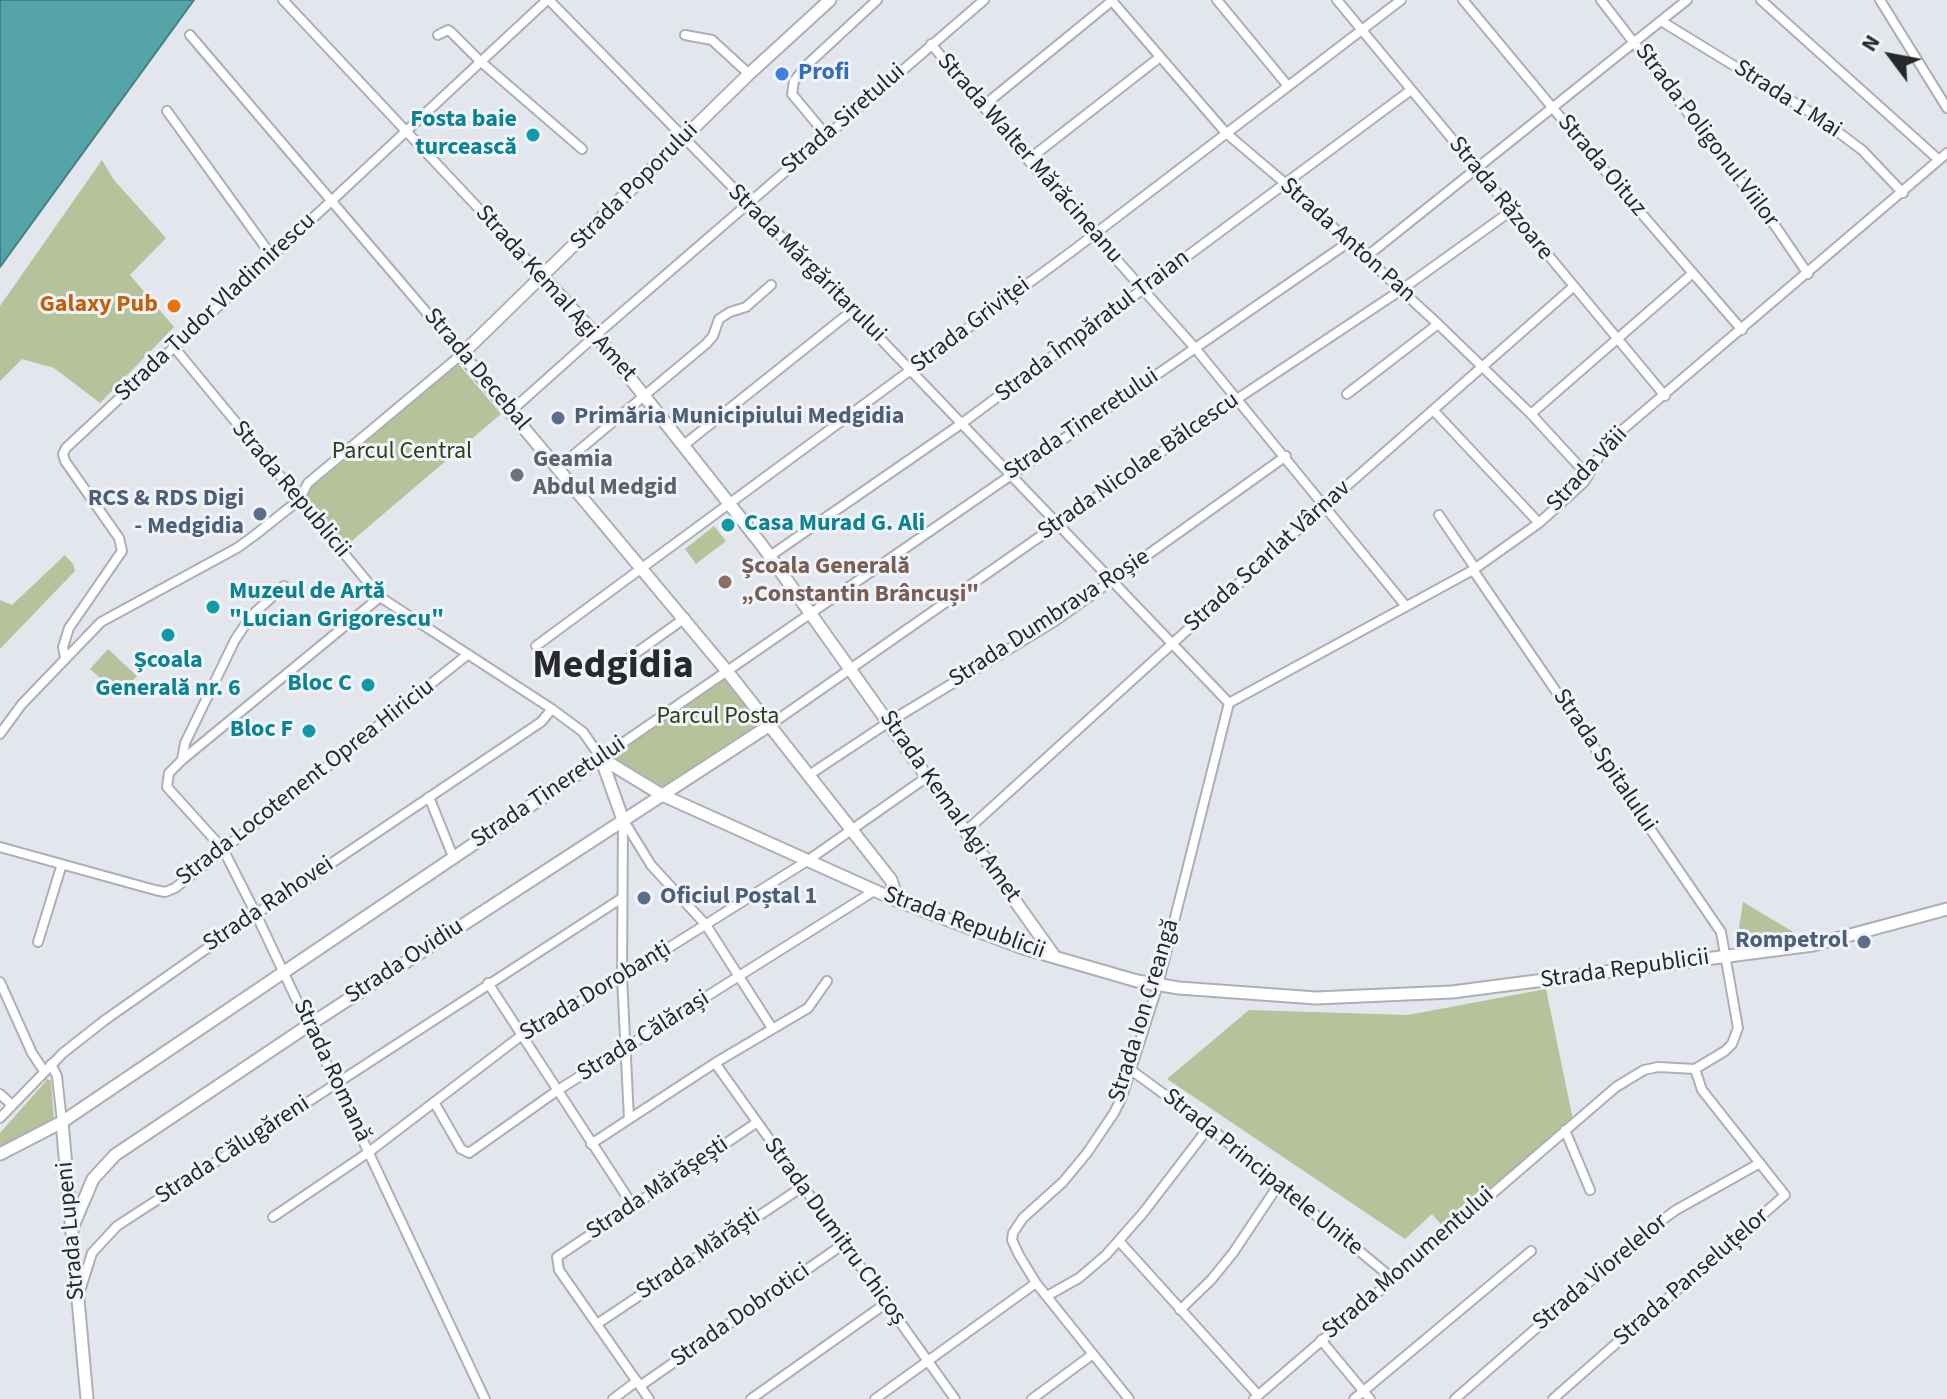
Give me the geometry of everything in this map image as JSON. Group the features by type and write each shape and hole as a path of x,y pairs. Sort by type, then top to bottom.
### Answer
{"main road":[{"name":"Strada Poporului","path":"462,354 749,74 816,4 830,0"},
{"name":"Strada Kemal Agi Amet","path":"543,277 646,396 770,556 1056,957"},
{"name":"Strada Decebal","path":"462,354 685,618 891,880 898,901"},
{"name":"Strada Ovidiu","path":"72,1228 89,1187 108,1161 309,1025 770,725"},
{"name":"Strada Republicii","path":"601,758 662,795 898,901 1023,948 1158,985 1282,997 1396,996 1522,984 1813,945 1947,909"},
{"path":"601,758 623,820"},
{"name":"Strada Tineretului","path":"0,1154 62,1122 601,758"},
{"name":"Strada Lupeni","path":"62,1122 87,1399"}],"street":[{"name":"Strada Kemal Agi Amet","path":"283,0 543,277"},
{"name":"Strada Tudor Vladimirescu","path":"65,658 63,647 69,628 122,551 119,538 65,461 63,454 66,448 548,0"},
{"name":"Strada Mărgăritarului","path":"548,0 853,310 1229,703"},
{"path":"826,135 792,94 794,81 809,63 877,0"},
{"name":"Strada Siretului","path":"511,411 984,0"},
{"path":"982,107 1113,0"},
{"name":"Strada Anton Pan","path":"1113,0 1226,133 1438,324 1531,414 1588,476"},
{"path":"1217,0 1288,86"},
{"name":"Strada Răzoare","path":"1337,0 1665,396"},
{"name":"Strada Griviței","path":"536,646 911,371 1401,0"},
{"name":"Strada Oituz","path":"1463,0 1742,330"},
{"name":"Strada Poligonul Viilor","path":"1601,0 1776,227 1808,274"},
{"path":"1366,257 1687,0"},
{"path":"1761,0 1939,160"},
{"path":"1880,0 1947,108"},
{"name":"Strada 1 Mai","path":"1661,21 1818,117 1862,150 1903,193"},
{"path":"438,35 448,30 451,32 582,149"},
{"name":"Strada Decebal","path":"190,35 462,354"},
{"path":"685,35 712,40 749,74"},
{"name":"Strada Walter Mărăcineanu","path":"931,44 1093,235 1195,348 1405,605"},
{"path":"1028,160 1160,57"},
{"name":"Strada Împăratul Traian","path":"770,556 961,424 1411,90"},
{"path":"167,111 271,255"},
{"name":"Strada Văii","path":"1229,703 1474,569 1539,523 1588,476 1607,443 1947,153"},
{"name":"Strada Nicolae Bălcescu","path":"770,725 1511,211"},
{"name":"Strada Tineretului","path":"601,758 1349,242"},
{"path":"1531,414 1693,273"},
{"path":"559,467 710,340 719,319 746,307 771,285"},
{"name":"Strada Scarlat Vârnav","path":"966,831 1325,505 1573,287"},
{"path":"684,445 853,310"},
{"path":"1347,394 1438,324"},
{"name":"Strada Republicii","path":"173,346 380,597 552,709 583,732 601,758"},
{"name":"Strada Poporului","path":"0,734 22,704 89,632 115,613 237,548 299,500 308,483 462,354"},
{"path":"1433,410 1539,523"},
{"name":"Strada Dumbrava Roșie","path":"809,775 889,722 1055,621 1286,456"},
{"path":"1439,515 1474,569"},
{"name":"Strada Spitalului","path":"1474,569 1721,932 1738,1020 1736,1035 1725,1051 1695,1069"},
{"path":"182,760 185,743 235,640 251,616 284,586"},
{"path":"182,760 380,597"},
{"path":"622,663 685,618"},
{"name":"Strada Locotenent Oprea Hiriciu","path":"0,847 165,892 175,888 467,655"},
{"name":"Strada Ion Creangă","path":"1036,1283 1012,1240 1013,1233 1023,1218 1063,1182 1114,1113 1158,985 1229,703"},
{"name":"Strada Rahovei","path":"0,1118 48,1068 115,1012 541,722 552,709"},
{"name":"Strada Romană","path":"182,760 169,773 167,787 223,849 485,1399"},
{"name":"Strada Dorobanți","path":"273,1217 369,1152 522,1035 622,977 807,861 927,777"},
{"path":"429,797 454,859"},
{"path":"623,820 622,977 629,1119"},
{"path":"623,820 641,851 706,925 772,1028"},
{"path":"606,832 615,835 623,844"},
{"path":"38,942 62,864"},
{"name":"Strada Călărași","path":"434,1102 461,1149 469,1153 558,1090 739,979 874,891"},
{"name":"Strada Călugăreni","path":"78,1299 92,1253 117,1226 622,898"},
{"path":"591,1144 715,1063 808,1008 827,981"},
{"name":"Strada Lupeni","path":"0,982 26,1039 57,1076 62,1122"},
{"path":"488,983 633,1206"},
{"name":"Strada Dumitru Chicoș","path":"715,1063 842,1245 955,1399"},
{"name":"Strada Monumentului","path":"1256,1397 1616,1087 1644,1070 1670,1066 1695,1069"},
{"name":"Strada Panseluțelor","path":"1553,1399 1785,1195 1702,1090 1695,1069"},
{"name":"Strada Principatele Unite","path":"1131,1070 1209,1127 1392,1278"},
{"path":"0,1094 12,1105"},
{"name":"Strada Mărășești","path":"597,1324 559,1270 556,1261 559,1254 756,1123"},
{"path":"1047,1296 1089,1270 1119,1241 1209,1127"},
{"path":"1565,1130 1590,1190"},
{"name":"Strada Viorelelor","path":"1455,1399 1651,1228 1676,1210 1760,1163"},
{"path":"1180,1310 1233,1253 1279,1184"},
{"name":"Strada Mărăști","path":"597,1324 802,1187"},
{"path":"1119,1241 1256,1397"},
{"name":"Strada Dobrotici","path":"613,1399 842,1245"},
{"path":"1354,1399 1531,1251"},
{"path":"875,1399 1036,1283 1129,1399"},
{"path":"751,1399 885,1304"},
{"path":"597,1324 649,1399"},
{"path":"1321,1340 1370,1399"},
{"path":"1032,1399 1093,1354"}],"green space":[{"path":"102,160 114,180 166,238 130,275 174,327 100,403 54,368 22,359 0,381 0,306"},
{"name":"Parcul Central","path":"456,361 501,414 347,545 302,491"},
{"path":"714,526 726,541 696,564 685,549"},
{"path":"65,555 75,571 0,649 0,600 12,605"},
{"path":"108,649 137,676 119,695 90,669"},
{"name":"Parcul Posta","path":"726,670 770,725 662,795 601,758"},
{"path":"1743,902 1795,933 1747,942 1739,928"},
{"path":"1546,989 1573,1120 1444,1228 1432,1214 1405,1239 1167,1079 1249,1010 1408,1015"},
{"path":"42,1077 51,1081 54,1121 0,1151 0,1133 46,1081"}],"water":[{"path":"0,0 194,0 0,267"}],"place":[{"name":"Profi","path":"782,74"},
{"name":"Fosta baie turcească","path":"533,135"},
{"name":"Galaxy Pub","path":"174,306"},
{"name":"Primăria Municipiului Medgidia","path":"558,418"},
{"name":"Geamia Abdul Medgid","path":"517,475"},
{"name":"RCS & RDS Digi - Medgidia","path":"260,514"},
{"name":"Casa Murad G. Ali","path":"728,525"},
{"name":"Școala Generală „Constantin Brâncuși\"","path":"725,582"},
{"name":"Muzeul de Artă \"Lucian Grigorescu\"","path":"213,607"},
{"name":"Școala Generală nr. 6","path":"168,635"},
{"name":"Bloc C","path":"368,685"},
{"name":"Bloc F","path":"309,731"},
{"name":"Oficiul Poștal 1","path":"644,898"},
{"name":"Rompetrol","path":"1864,942"}],"district":[{"name":"Medgidia","path":"613,668"}]}
